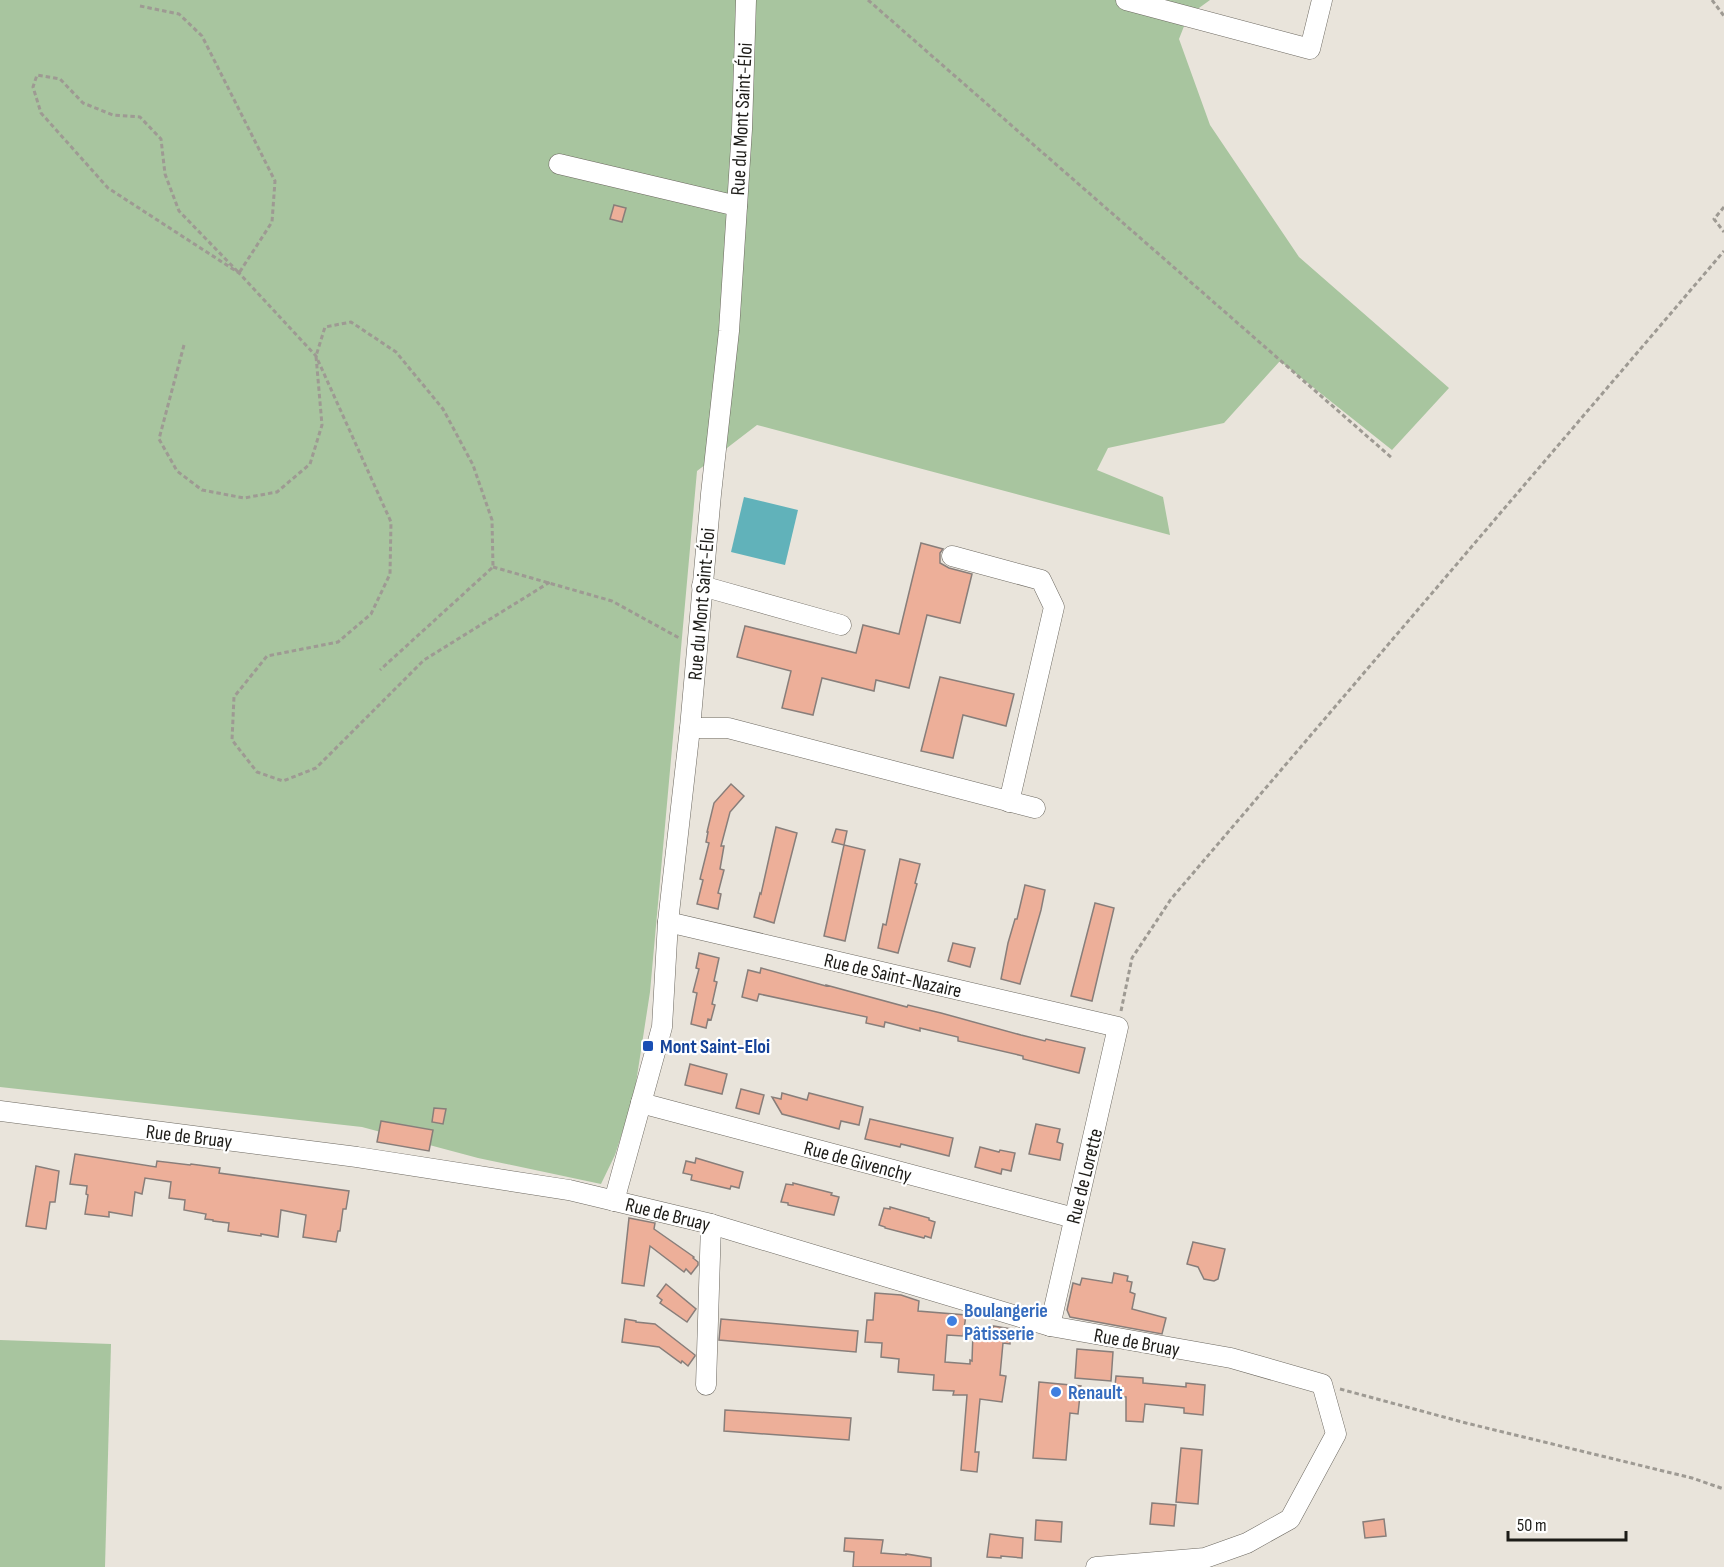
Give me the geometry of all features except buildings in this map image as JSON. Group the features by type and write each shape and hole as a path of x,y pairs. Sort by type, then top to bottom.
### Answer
{"street":[{"name":"Rue du Mont Saint-Éloi","path":"615,1201 662,1027 668,922 690,728 712,482 729,331 742,129 746,0"},
{"path":"1126,0 1310,48 1322,0"},
{"path":"559,164 737,206"},
{"path":"952,556 1041,580 1054,607 1009,802"},
{"path":"702,586 841,625"},
{"path":"690,728 728,728 1035,808"},
{"name":"Rue de Saint-Nazaire","path":"668,922 1118,1027"},
{"name":"Rue de Lorette","path":"1050,1326 1118,1027"},
{"name":"Rue de Givenchy","path":"641,1103 1074,1218"},
{"name":"Rue de Bruay","path":"0,1111 357,1157 569,1190 711,1224 1050,1326 1231,1358 1322,1384"},
{"path":"706,1385 711,1224"},
{"path":"1096,1567 1205,1558 1247,1543 1290,1518 1336,1434 1322,1384"}],"path":[{"path":"867,0 1392,458"},
{"path":"1712,0 1724,16"},
{"path":"140,6 179,14 202,36 275,181 272,222 239,273"},
{"path":"239,273 108,188 41,113 33,87 37,75 60,79 83,103 113,115 140,117 161,139 165,174 179,211 239,273 316,356 391,522 390,573 370,614 338,642 267,656 234,697 232,741 257,772 283,781 316,768 424,660 550,582"},
{"path":"1724,207 1714,219 1724,232"},
{"path":"1118,1027 1132,958 1171,899 1724,251"},
{"path":"184,345 159,439 177,471 202,490 244,498 277,492 310,464 322,425 316,356 325,327 351,322 396,352 443,409 473,465 492,520 493,567 380,670"},
{"path":"493,567 612,601 697,648"},
{"path":"1322,1384 1466,1423 1692,1478 1724,1489"}],"green space":[{"path":"0,0 1210,0 1188,16 1179,39 1210,125 1299,257 1449,388 1392,450 1280,361 1224,423 1108,448 1097,470 1163,497 1170,535 757,425 697,471 650,992 634,1096 615,1155 601,1184 478,1158 362,1127 0,1087"},
{"path":"0,1340 111,1344 105,1567 0,1567"}],"water":[{"path":"744,497 798,510 785,565 731,552"}],"place":[{"name":"Mont Saint-Eloi","path":"648,1046"},
{"name":"Boulangerie Pâtisserie","path":"952,1321"},
{"name":"Renault","path":"1056,1392"}]}
